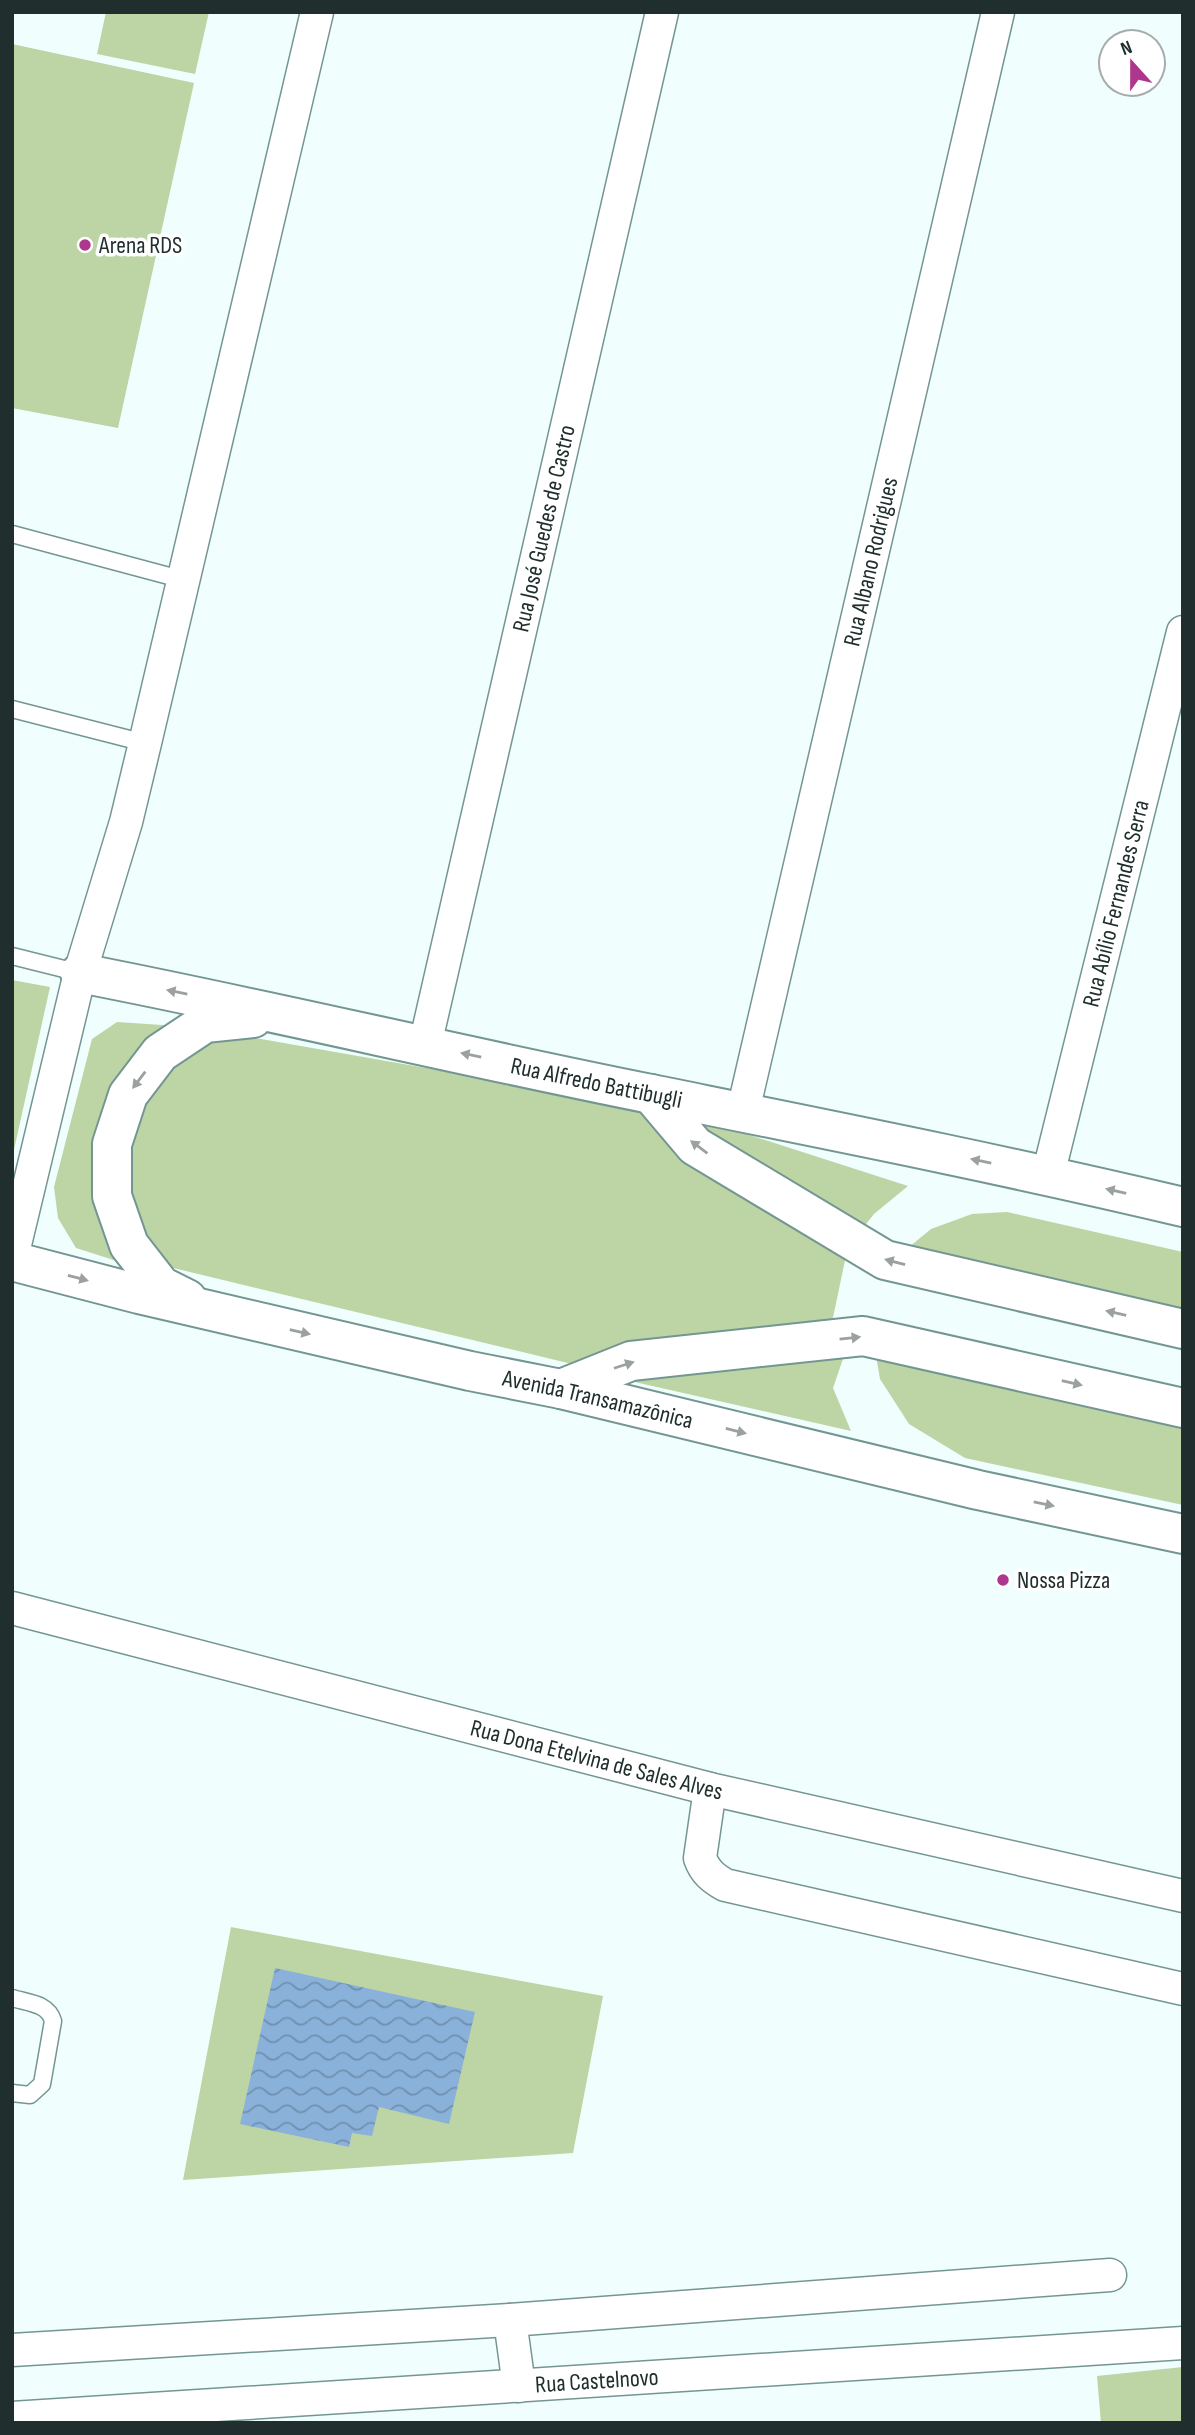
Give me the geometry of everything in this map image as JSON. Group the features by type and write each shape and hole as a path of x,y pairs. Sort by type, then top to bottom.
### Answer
{"street":[{"path":"12,1259 80,973 126,822 317,12"},
{"name":"Rua José Guedes de Castro","path":"425,1045 662,12"},
{"name":"Rua Albano Rodrigues","path":"743,1111 998,12"},
{"name":"Rua Abílio Fernandes Serra","path":"1048,1175 1183,632"},
{"name":"Rua Alfredo Battibugli","path":"80,973 1048,1175 1183,1207"},
{"path":"209,1311 161,1286 129,1245 112,1196 112,1144 128,1095 160,1053 205,1023 257,1018 307,1019"},
{"path":"651,1094 695,1146 885,1260 1183,1329"},
{"name":"Avenida Transamazônica","path":"12,1259 209,1311 470,1371 561,1389 978,1490 1183,1534"},
{"path":"561,1389 631,1362 863,1336 1183,1408"},
{"name":"Rua Dona Etelvina de Sales Alves","path":"12,1608 710,1789 1183,1896"},
{"path":"710,1789 700,1858 709,1874 725,1885 1183,1989"},
{"path":"12,2350 510,2320 1110,2275"},
{"path":"510,2320 519,2386"},
{"name":"Rua Castelnovo","path":"12,2418 189,2415 519,2386 1183,2343"}],"lane":[{"path":"12,534 184,579"},
{"path":"12,709 145,743"},
{"name":"Rua Alfredo Battibugli","path":"12,956 80,973"},
{"path":"12,1998 44,2007 50,2012 53,2021 42,2084 30,2095 12,2093"}],"green space":[{"path":"106,12 209,12 195,74 97,54"},
{"name":"Arena RDS","path":"12,44 194,83 118,428 12,408"},
{"path":"12,980 50,987 12,1159"},
{"path":"117,1022 177,1026 131,1075 126,1264 76,1248 58,1218 54,1187 92,1039"},
{"path":"216,1031 647,1107 847,1251 831,1327 576,1365 161,1265 139,1242 122,1152 159,1072"},
{"path":"675,1111 908,1186 874,1214 858,1234"},
{"path":"1007,1212 1183,1252 1183,1320 903,1252 931,1229 972,1214"},
{"path":"846,1350 833,1388 851,1431 617,1378"},
{"path":"875,1350 1183,1422 1183,1505 965,1458 909,1424 880,1379"},
{"path":"231,1927 603,1996 573,2153 183,2180"},
{"path":"1183,2367 1183,2418 1180,2423 1101,2423 1097,2376"}],"water":[{"path":"275,1968 475,2012 449,2124 379,2107 372,2136 352,2133 349,2147 240,2124"}],"place":[{"name":"Arena RDS","path":"85,245"},
{"name":"Nossa Pizza","path":"1003,1580"}]}
